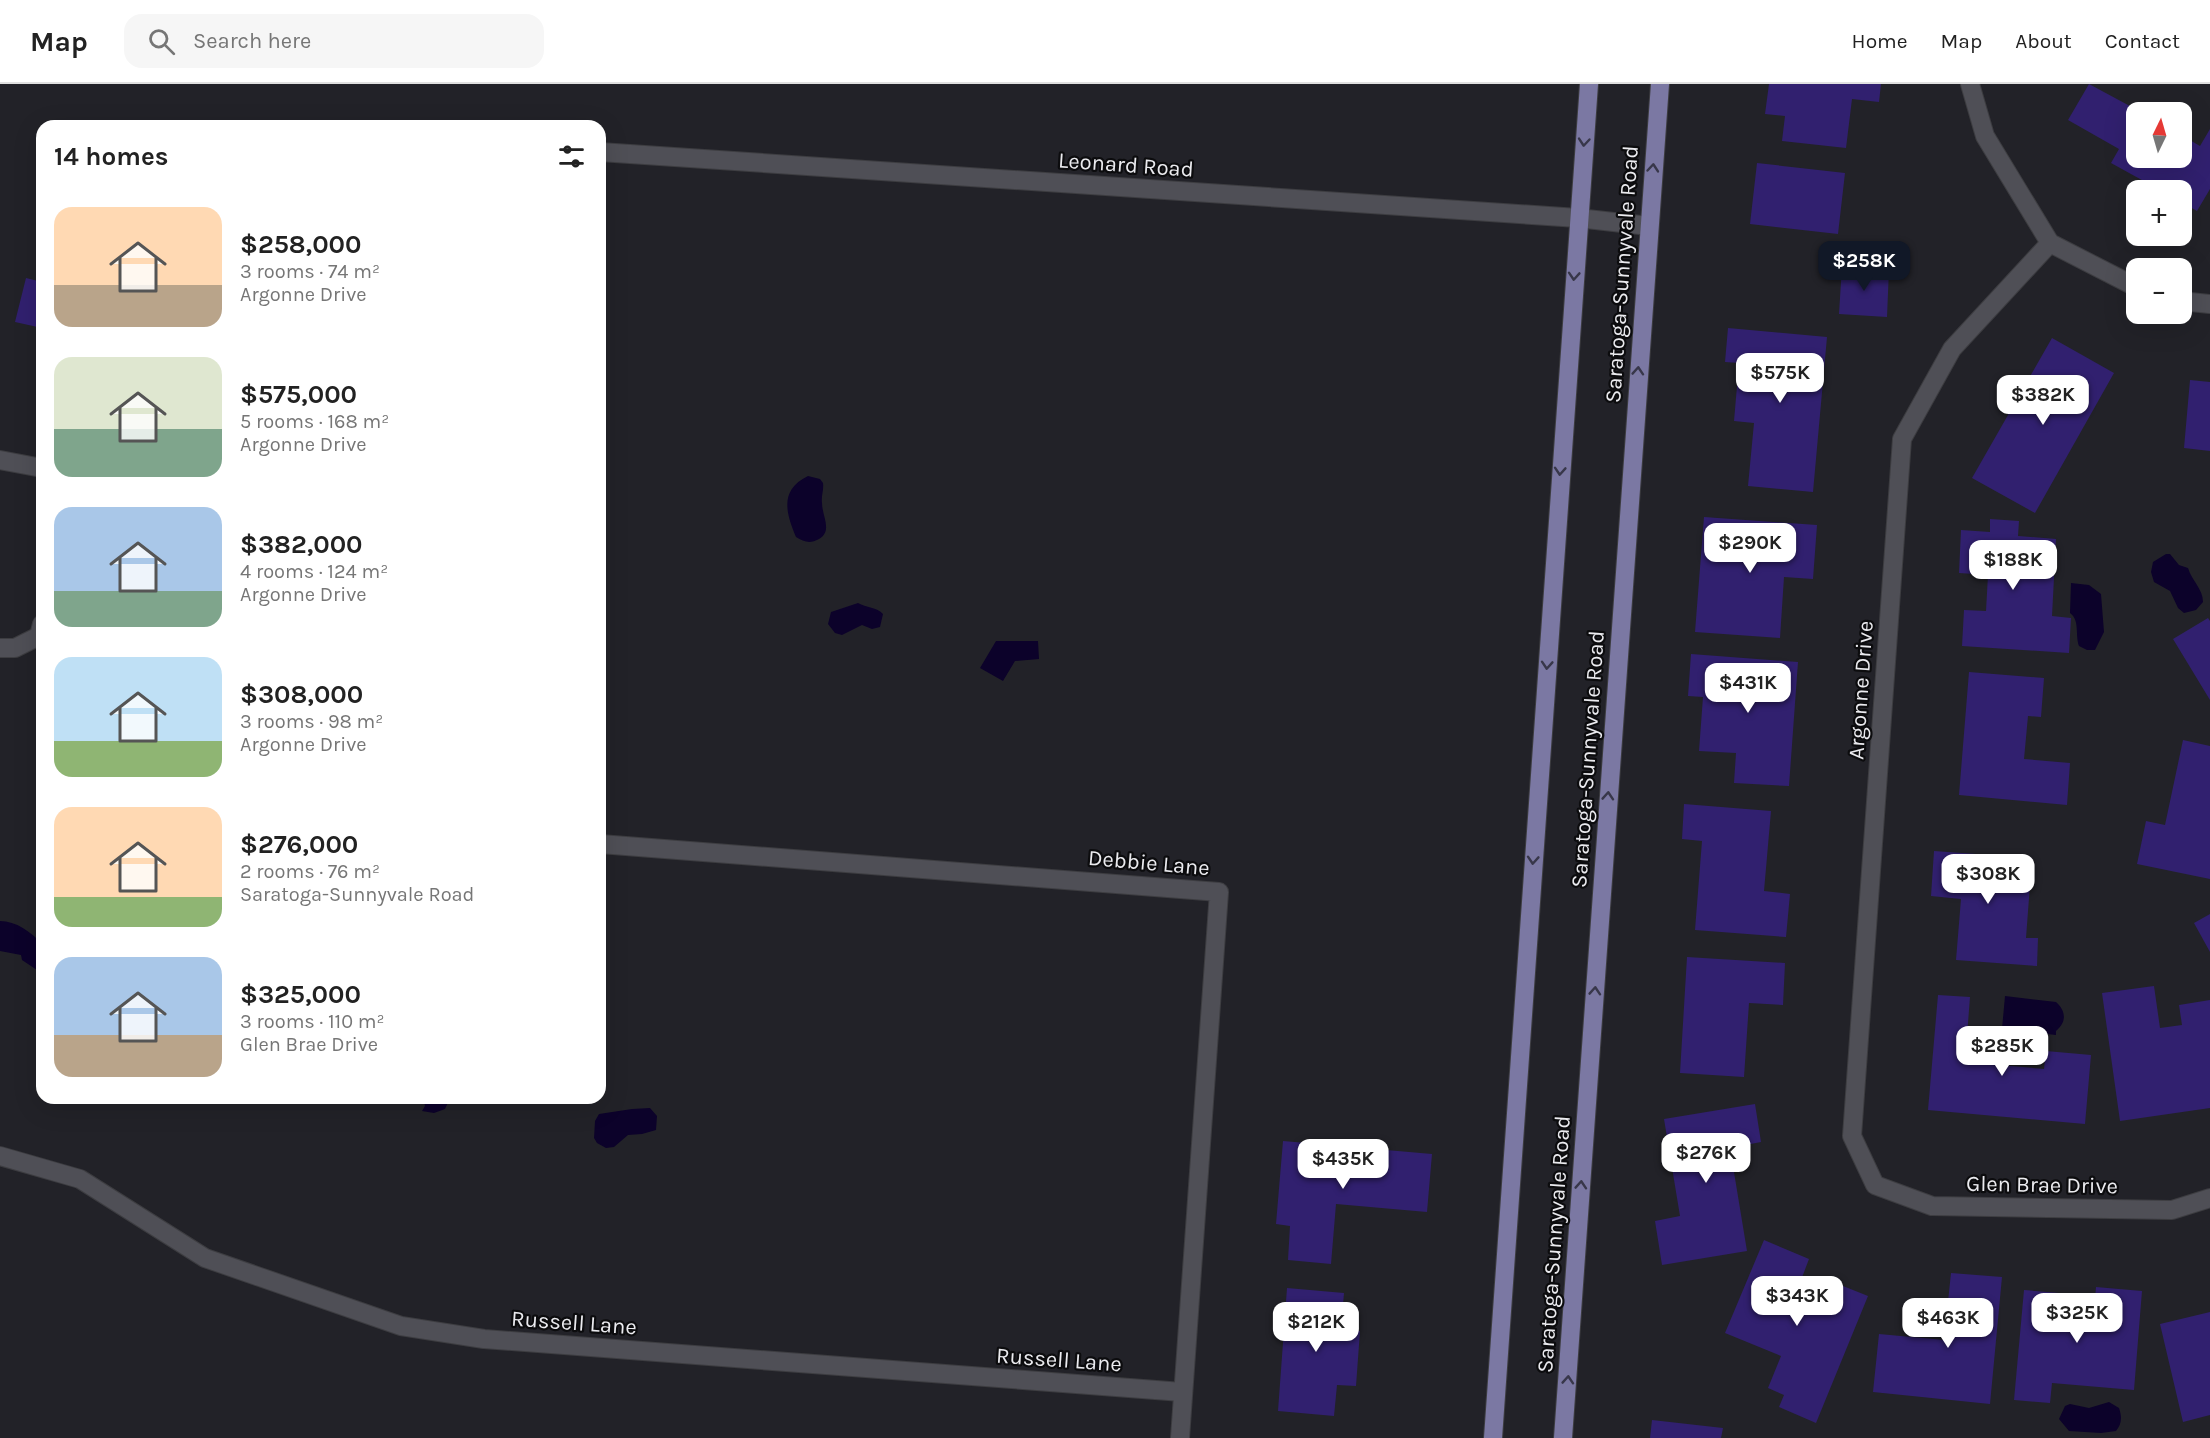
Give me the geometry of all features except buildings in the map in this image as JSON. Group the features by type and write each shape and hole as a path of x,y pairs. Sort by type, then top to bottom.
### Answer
{"main road":[{"name":"Saratoga-Sunnyvale Road","path":"1493,1438 1589,84"},
{"name":"Saratoga-Sunnyvale Road","path":"1563,1438 1648,226 1660,84"}],"street":[{"path":"1970,84 1985,136 2050,243 2126,282"},
{"name":"Leonard Road","path":"606,152 1578,218 1648,226"},
{"name":"Argonne Drive","path":"1875,1185 1852,1136 1902,439 1952,349 2050,243"},
{"path":"2192,302 2210,304"},
{"path":"0,460 36,467"},
{"path":"0,648 15,648 36,638"},
{"name":"Debbie Lane","path":"606,844 1219,892 1180,1438"},
{"name":"Russell Lane","path":"0,1156 80,1179 205,1258 401,1326 484,1339 1182,1392"},
{"name":"Glen Brae Drive","path":"1875,1185 1932,1206 2172,1210 2210,1198"}],"shaded area":[{"path":"808,476 820,479 823,483 822,508 826,523 823,536 810,542 796,537 787,503 792,488"},
{"path":"2170,554 2179,565 2188,568 2203,597 2203,602 2196,610 2184,613 2178,608 2170,591 2154,582 2151,572 2153,562"},
{"path":"2071,583 2089,585 2101,594 2104,632 2095,650 2087,650 2079,646 2075,620 2070,613"},
{"path":"858,603 883,614 880,627 872,629 862,625 842,635 835,633 828,624 831,612"},
{"path":"996,641 1038,641 1039,659 1015,661 1003,681 980,668"},
{"path":"0,921 23,928 36,938 36,969 22,960 21,955 0,951"},
{"path":"2005,996 2056,1002 2064,1016 2056,1035 2002,1029"},
{"path":"424,1104 447,1104 445,1109 434,1113 422,1111"},
{"path":"650,1108 657,1116 656,1130 628,1135 614,1147 606,1148 597,1143 594,1138 595,1121 599,1114"},
{"path":"2109,1402 2120,1411 2120,1423 2116,1431 2101,1433 2069,1431 2059,1419 2065,1406 2070,1404 2089,1408"}]}
